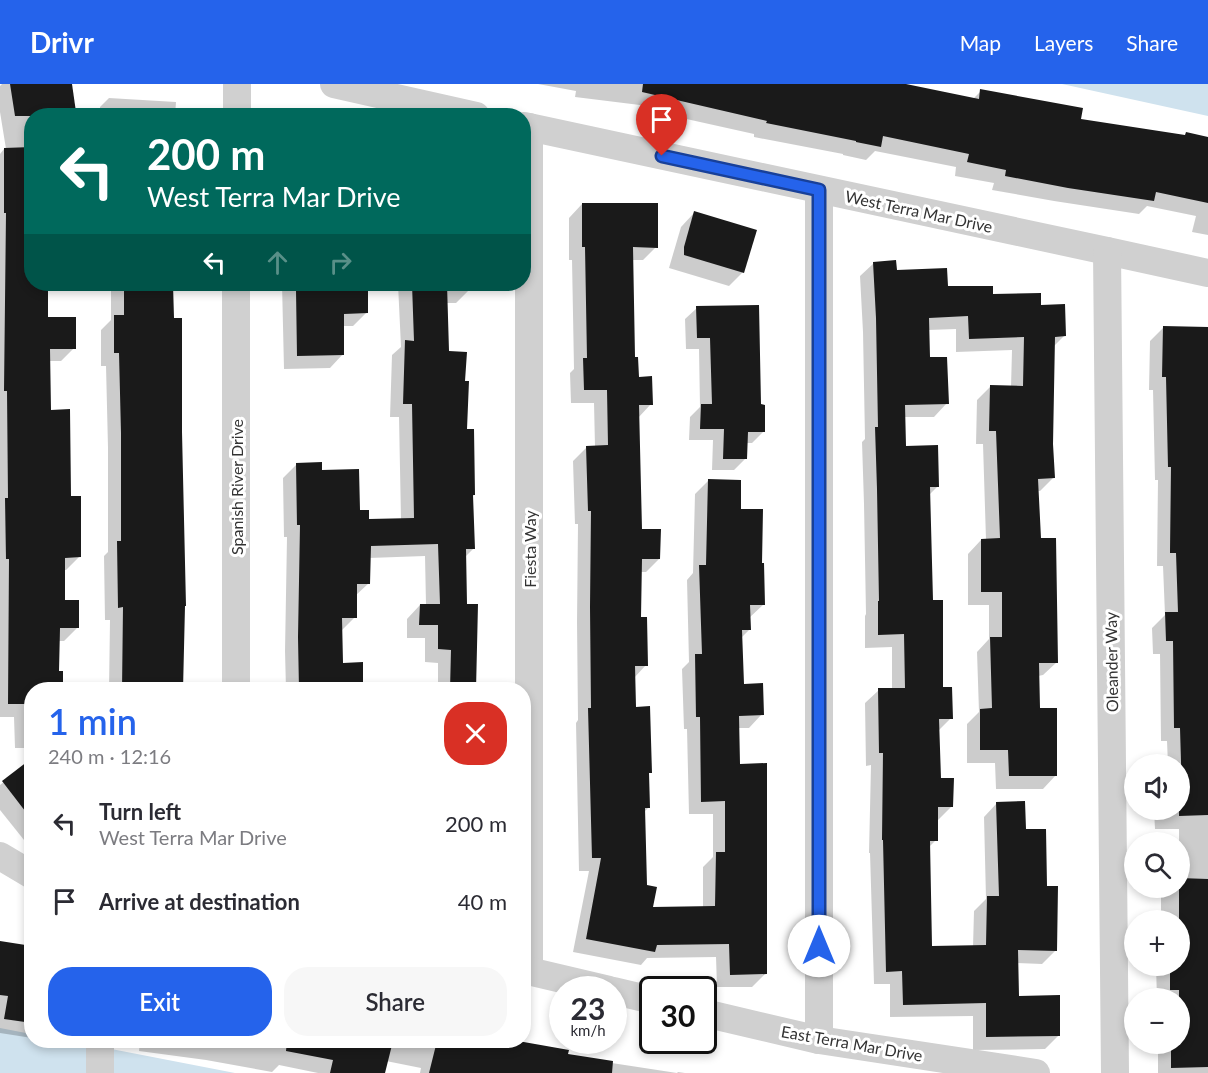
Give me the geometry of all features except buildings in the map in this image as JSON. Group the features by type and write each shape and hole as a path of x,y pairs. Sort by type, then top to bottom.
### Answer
{"street":[{"path":"237,84 237,108"},
{"path":"334,84 440,108"},
{"name":"West Terra Mar Drive","path":"531,127 1208,273"},
{"path":"819,190 819,1040"},
{"name":"Oleander Way","path":"1107,251 1115,1073"},
{"name":"Spanish River Drive","path":"236,291 236,682"},
{"name":"Fiesta Way","path":"526,291 526,682"},
{"path":"0,856 24,870"},
{"path":"531,971 550,976"},
{"name":"East Terra Mar Drive","path":"717,1015 819,1040 1036,1073"},
{"path":"100,1048 100,1073"}],"water":[{"path":"1062,84 1208,84 1208,116"},
{"path":"0,1028 24,1033 24,1048 106,1048 235,1073 0,1073"}],"route":[{"path":"662,156 819,190 819,946"}]}
